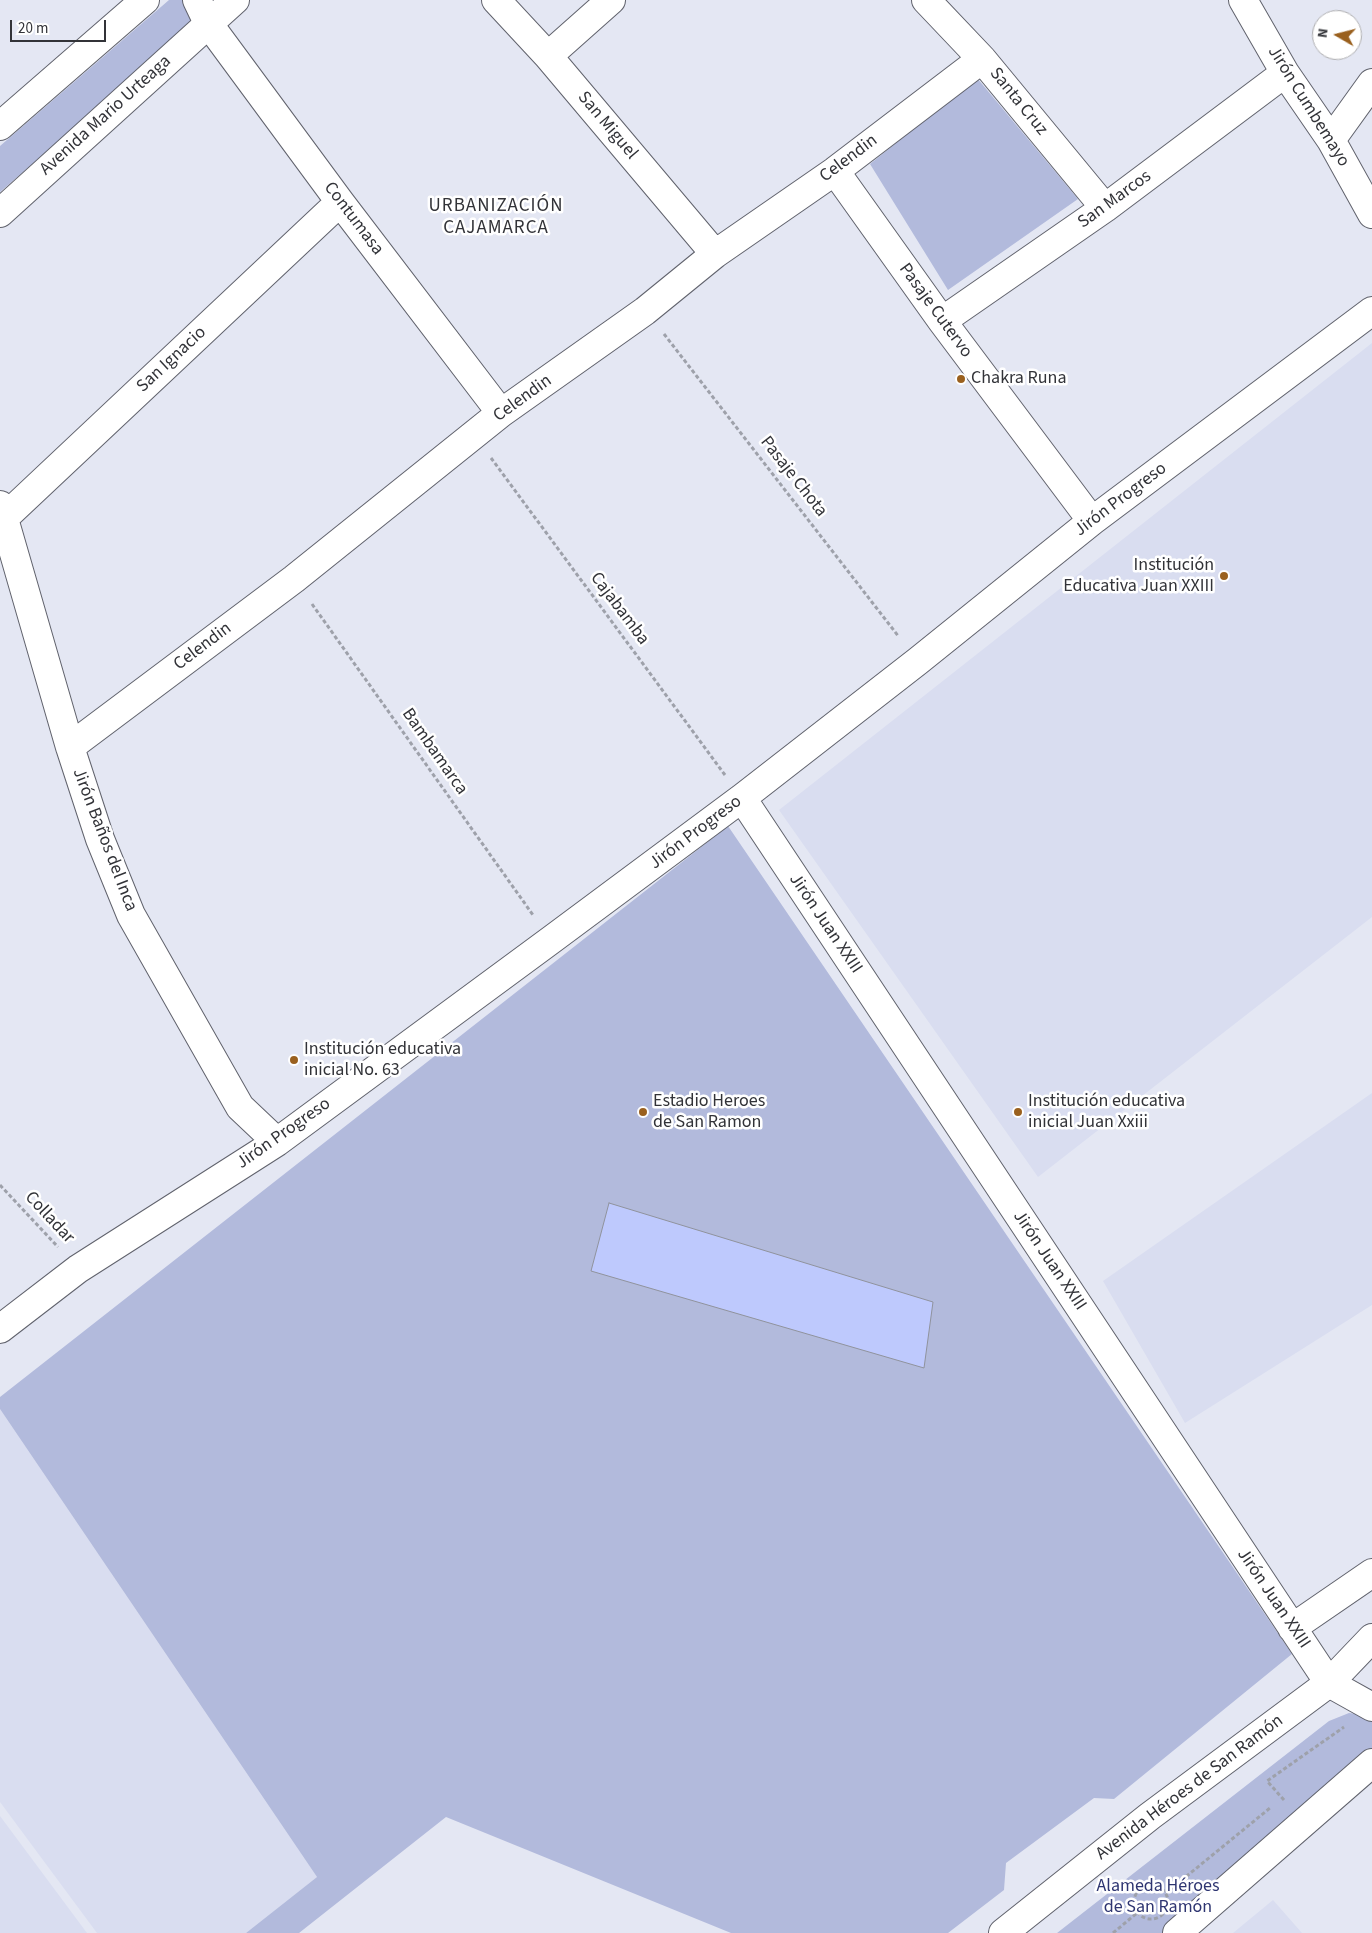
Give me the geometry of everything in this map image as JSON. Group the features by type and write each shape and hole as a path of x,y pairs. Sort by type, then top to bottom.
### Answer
{"street":[{"path":"0,126 145,0"},
{"name":"Avenida Mario Urteaga","path":"0,213 202,12 235,0"},
{"name":"San Miguel","path":"496,0 548,56 716,254"},
{"path":"548,56 611,0"},
{"name":"Santa Cruz","path":"926,0 982,59 1105,208"},
{"name":"Jirón Cumbemayo","path":"1243,0 1286,73 1331,140 1372,214"},
{"name":"Contumasa","path":"202,12 340,202 501,413"},
{"name":"Celendin","path":"70,747 294,579 501,413 645,310 716,254 835,171 982,59"},
{"name":"San Marcos","path":"942,321 1105,208 1286,73"},
{"path":"1331,140 1372,83"},
{"name":"Pasaje Cutervo","path":"835,171 942,321 1092,521"},
{"name":"San Ignacio","path":"2,512 340,202"},
{"name":"Jirón Progreso","path":"0,1329 78,1269 277,1142 551,940 742,798 918,661 1092,521 1372,311"},
{"name":"Jirón Baños del Inca","path":"2,512 10,583 70,747 100,839 131,916 240,1107 277,1142"},
{"name":"Jirón Juan XXIII","path":"742,798 1329,1683 1372,1707"},
{"path":"1292,1628 1372,1573"},
{"name":"Avenida Héroes de San Ramón","path":"1003,1933 1150,1816 1329,1683 1372,1638"},
{"path":"1176,1933 1372,1763"}],"path":[{"name":"Pasaje Chota","path":"645,310 918,661"},
{"name":"Cajabamba","path":"474,436 742,798"},
{"name":"Bambamarca","path":"294,579 551,940"},
{"name":"Colladar","path":"0,1185 78,1269"},
{"path":"1268,1781 1340,1728 1350,1725"},
{"path":"1166,1893 1282,1798"},
{"path":"1146,1885 1153,1885 1161,1888 1166,1893 1168,1903 1165,1913 1156,1918 1146,1919 1137,1913 1134,1905 1135,1896 1139,1889 1146,1885"},
{"path":"1114,1933 1137,1913"}],"shaded area":[{"name":"Institución Educativa Juan XXIII","path":"1372,343 1372,917 1038,1177 779,810"},
{"path":"1372,1093 1372,1305 1185,1423 1103,1281"},
{"path":"0,1409 317,1877 246,1933 97,1933 0,1802"},
{"path":"0,1816 87,1933 0,1933"},
{"path":"1273,1900 1302,1933 1233,1933"}],"green space":[{"path":"169,0 197,0 205,14 0,192 0,146"},
{"path":"977,78 1078,199 948,290 870,164"},
{"name":"Estadio Heroes de San Ramon","path":"728,826 1292,1654 1114,1799 1094,1798 1006,1863 1004,1890 948,1933 731,1933 446,1817 299,1933 246,1933 317,1877 0,1409 0,1397"},
{"name":"Alameda Héroes de San Ramón","path":"1349,1713 1364,1715 1372,1720 1372,1760 1167,1933 1057,1933 1329,1721"}],"building":[{"path":"609,1203 933,1302 924,1368 591,1271"}],"place":[{"name":"Chakra Runa","path":"961,379"},
{"name":"Institución Educativa Juan XXIII","path":"1224,576"},
{"name":"Institución educativa inicial No. 63","path":"294,1060"},
{"name":"Estadio Heroes de San Ramon","path":"643,1112"},
{"name":"Institución educativa inicial Juan Xxiii","path":"1018,1112"}],"district":[{"name":"URBANIZACIÓN CAJAMARCA","path":"496,218"}]}
